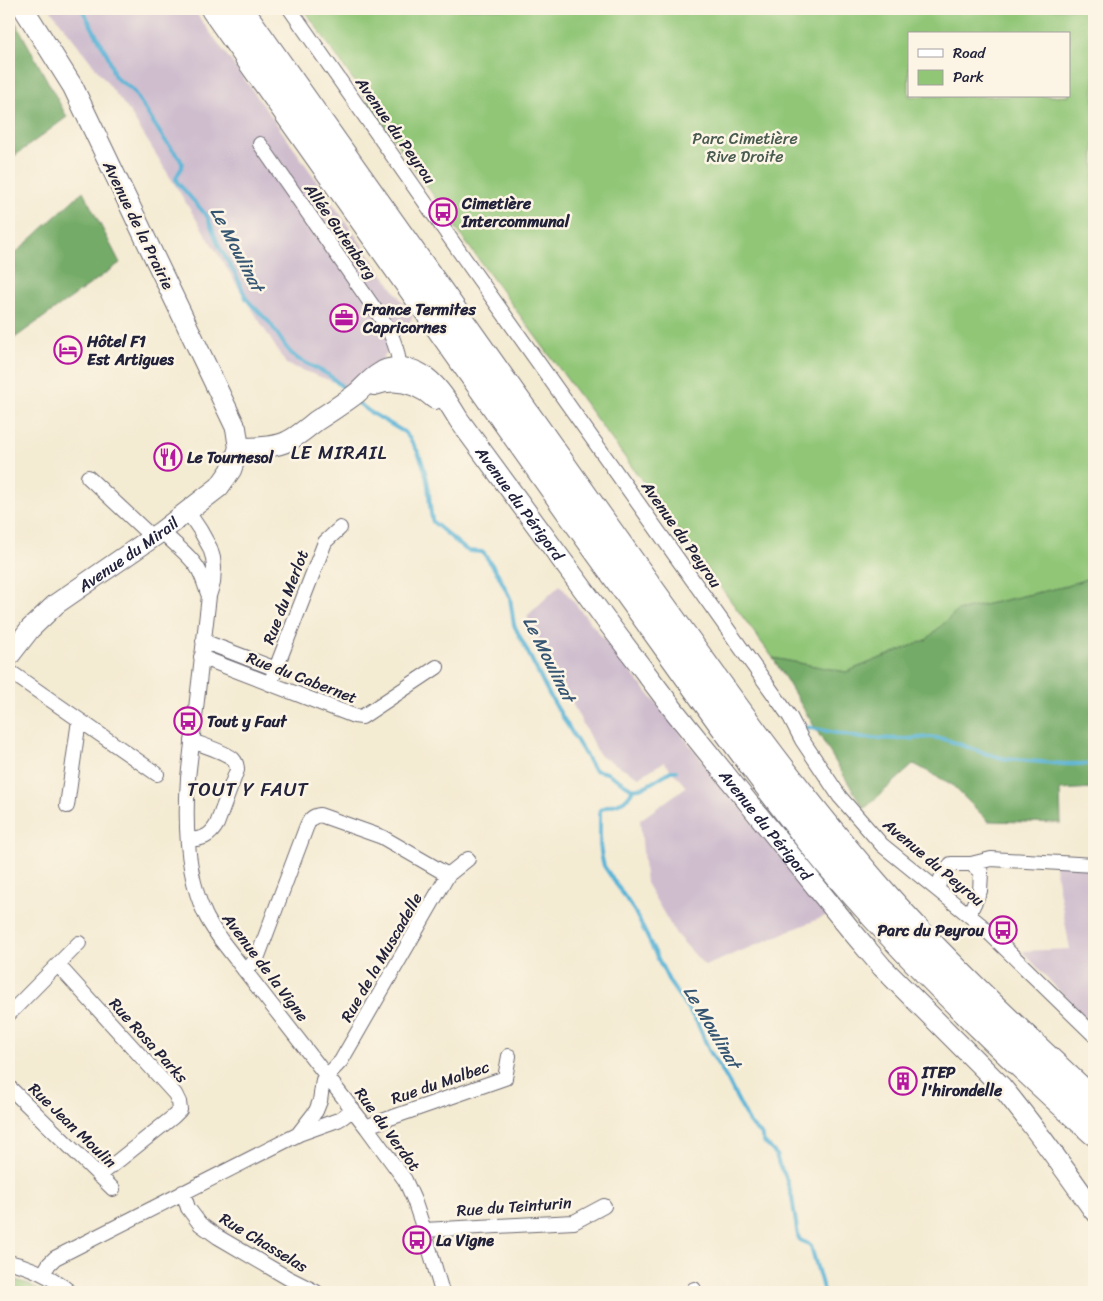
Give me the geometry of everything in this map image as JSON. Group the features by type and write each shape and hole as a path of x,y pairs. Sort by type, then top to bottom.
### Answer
{"highway":[{"path":"214,9 683,671 825,859 867,908 954,1001 1094,1132"},
{"path":"240,9 702,660 829,828 877,886 962,978 1094,1102"}],"street":[{"name":"Avenue de la Prairie","path":"24,9 73,87 236,428 239,448"},
{"name":"Avenue du Peyrou","path":"290,9 464,258 790,717 802,740 840,796 882,845 969,914 1094,1035"},
{"name":"Allée Gutenberg","path":"260,144 388,328 394,341 404,376"},
{"path":"239,448 258,449 286,442 360,392 371,378 381,372 389,369 404,376"},
{"name":"Avenue du Périgord","path":"404,376 413,370 428,379 447,399 458,420 639,665 707,752 882,967 1001,1086 1036,1130 1094,1211"},
{"name":"Avenue du Mirail","path":"9,656 30,629 56,604 188,512 219,487 231,470 239,448"},
{"name":"Avenue de la Vigne","path":"88,477 157,534 174,544 194,562 209,596"},
{"name":"Avenue de la Vigne","path":"188,512 205,538 212,558 213,583 209,596 201,657 187,797 188,840 195,883 204,913 211,926 327,1075"},
{"name":"Rue du Merlot","path":"270,684 325,542 340,528"},
{"name":"Rue du Cabernet","path":"203,641 276,668"},
{"name":"Rue du Cabernet","path":"201,657 354,716 362,717 437,667"},
{"path":"9,671 157,774"},
{"path":"66,806 79,720"},
{"path":"188,840 204,838 214,829 237,770 237,765 228,755 192,741"},
{"path":"244,970 258,956 306,828 314,816 320,815 382,837 448,875"},
{"name":"Rue de la Muscadelle","path":"327,1075 341,1061 448,875 468,859"},
{"path":"937,889 942,876 951,864 971,864 991,859 1094,865"},
{"path":"969,914 980,890 982,872 971,864"},
{"path":"9,1014 79,943"},
{"name":"Rue Rosa Parks","path":"58,965 174,1094 179,1102 180,1110 173,1117 100,1176"},
{"name":"Rue du Malbec","path":"367,1128 377,1122 505,1078 509,1056"},
{"path":"299,1134 316,1111 320,1101 323,1080 327,1075"},
{"name":"Rue du Verdot","path":"327,1075 405,1180 424,1230 442,1292"},
{"name":"Rue Jean Moulin","path":"9,1086 113,1189"},
{"path":"42,1274 55,1258 299,1134 338,1120 353,1109"},
{"name":"Rue Chasselas","path":"183,1192 188,1208 200,1224 226,1242 316,1292"},
{"name":"Rue du Teinturin","path":"424,1230 574,1222 604,1206"},
{"path":"9,1262 28,1267 70,1292"}],"shaded area":[{"path":"50,9 193,9 413,317 358,391 286,364 129,111"},
{"path":"560,585 828,915 705,966 676,934 646,883 640,820 686,787 664,762 639,777 599,755 527,616"},
{"path":"1054,862 1094,866 1094,1028 1022,951 1070,949"}],"green space":[{"name":"Parc Cimetière Rive Droite","path":"304,9 1094,9 1094,576 1067,586 957,611 926,640 846,672 773,658 468,245"},
{"path":"9,10 67,117 9,160"},
{"path":"83,191 120,263 9,342 9,259"},
{"path":"1094,576 1094,788 1060,790 1061,823 988,821 951,784 914,764 864,809 773,658 846,672 926,640 957,611 1067,586"},
{"path":"9,1278 25,1283 43,1292 9,1292"}],"waterway":[{"name":"Le Moulinat","path":"82,9 108,56 114,75 132,89 164,139 180,159 182,167 177,176 177,182 207,216 219,246 237,277 246,298 270,323 291,353 298,359 329,375 347,391"},
{"name":"Le Moulinat","path":"357,402 404,432 410,439 424,469 433,522 465,549 482,552 498,574 510,598 514,625 549,694 593,768 607,773 631,788 647,786 671,771 676,771"},
{"path":"806,727 861,738 908,739 929,737 944,739 1006,759 1064,764 1094,764"},
{"name":"Le Moulinat","path":"631,788 632,791 625,800 600,810 600,845 604,866 635,912 670,983 697,1022 709,1050 727,1079 750,1124 761,1134 764,1142 776,1154 792,1197 798,1236 800,1240 811,1246 824,1292"}],"place":[{"name":"Cimetière Intercommunal","path":"443,212"},
{"name":"France Termites Capricornes","path":"344,318"},
{"name":"Hôtel F1 Est Artigues","path":"68,350"},
{"name":"Le Tournesol","path":"168,457"},
{"name":"Tout y Faut","path":"188,721"},
{"name":"Parc du Peyrou","path":"1003,930"},
{"name":"ITEP l'hirondelle","path":"903,1081"},
{"name":"La Vigne","path":"417,1240"}],"district":[{"name":"LE MIRAIL","path":"339,452"},
{"name":"TOUT Y FAUT","path":"248,789"}]}
